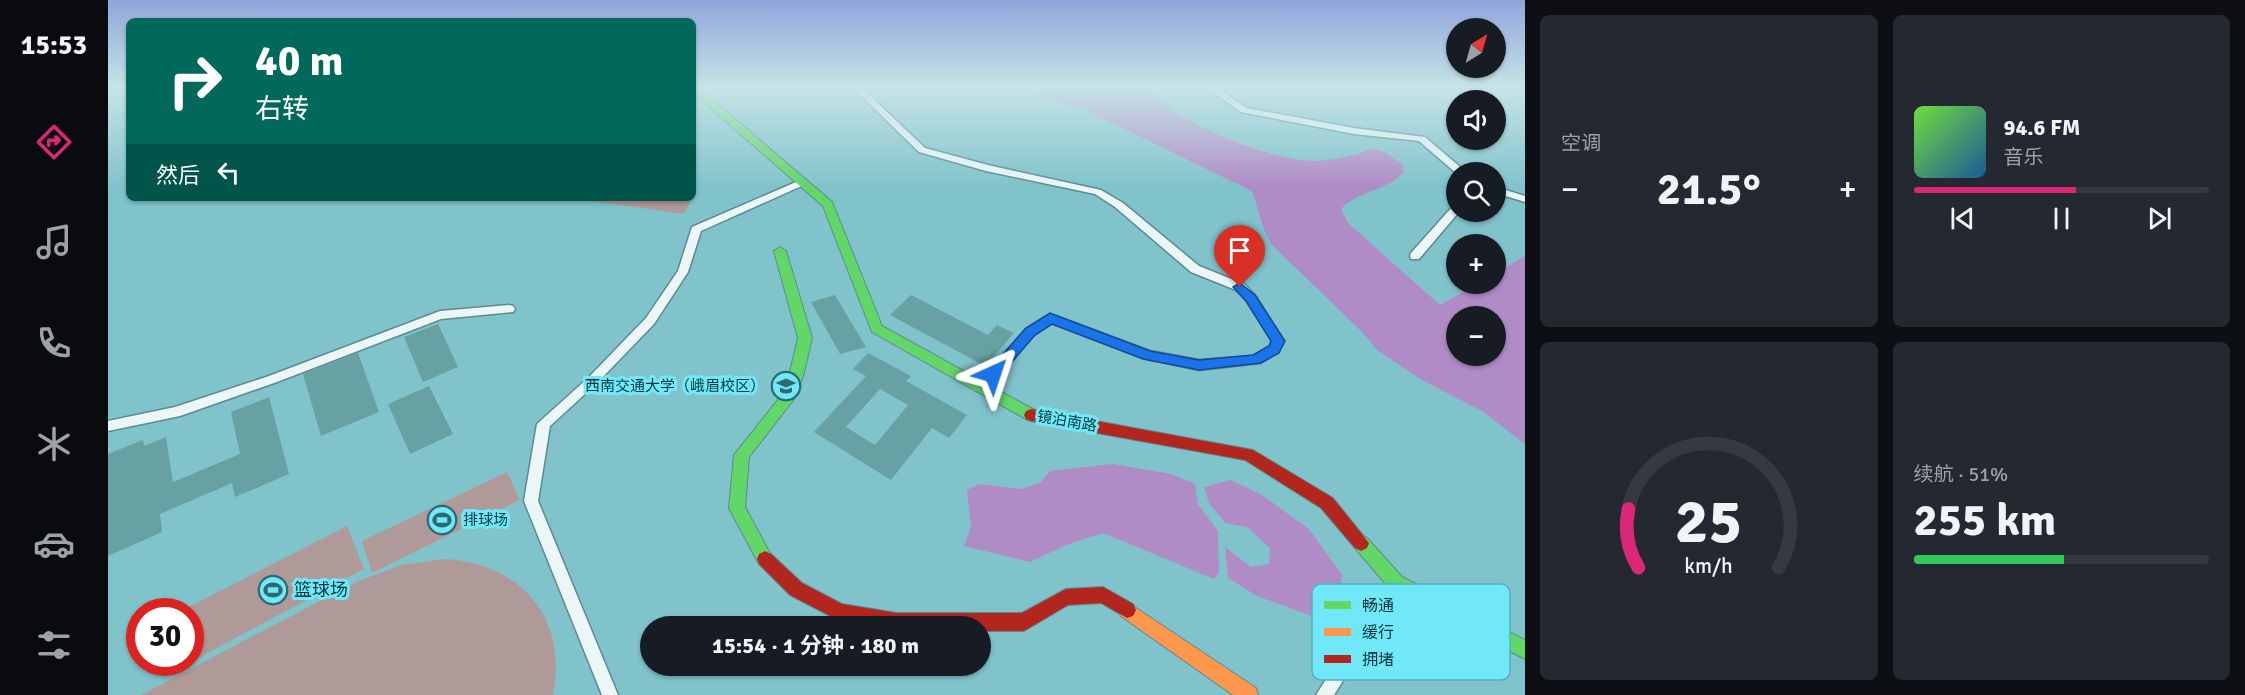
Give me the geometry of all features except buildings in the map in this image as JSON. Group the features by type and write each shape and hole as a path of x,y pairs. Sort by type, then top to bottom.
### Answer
{"street":[{"name":"镜泊南路","path":"731,120 828,204 877,329 1026,414 1248,454 1327,502 1396,583"},
{"path":"891,120 922,150 986,168 1098,192 1119,205 1195,269 1240,287 1251,298 1278,341 1274,349 1256,360 1199,365 1148,355 1050,318 1030,332 980,388"},
{"path":"1299,120 1354,131 1422,139 1449,162"},
{"path":"610,695 531,501 544,424 592,381 650,321 683,272 696,229 803,182"},
{"path":"1506,193 1525,199"},
{"path":"1415,256 1446,220"},
{"path":"780,251 805,338 796,376 787,399 742,455 737,508 765,559 796,589 840,612 897,622 1024,622 1066,597 1103,595 1143,619 1249,695"},
{"path":"108,426 175,412 262,383 440,315 509,309"},
{"path":"1510,642 1525,650"},
{"path":"1324,695 1334,680"}],"shaded area":[{"path":"1107,120 1190,120 1252,148 1299,160 1333,159 1358,154 1369,149 1384,152 1403,165 1404,172 1389,183 1355,198 1341,209 1348,223 1440,305 1459,294 1506,294 1506,267 1525,256 1525,444 1482,411 1420,379 1377,350 1363,333 1272,245 1252,191"},
{"path":"592,201 690,201 684,214"},
{"path":"1113,464 1171,474 1195,484 1198,504 1218,531 1219,573 1214,579 1103,533 1066,545 1030,562 964,546 971,526 967,490 979,484 1020,489 1040,483 1050,471"},
{"name":"排球场","path":"507,472 520,500 372,573 362,541"},
{"path":"1231,480 1262,495 1309,529 1342,575 1341,584 1312,584 1312,616 1257,596 1228,578 1225,547 1251,567 1269,564 1270,548 1247,527 1225,523 1209,503 1204,487"},
{"name":"篮球场","path":"347,526 364,569 204,655 204,599"},
{"path":"445,559 472,563 496,571 517,584 533,600 545,619 553,642 556,667 553,695 141,695 177,676 204,676 204,662 358,581 402,565"}],"traffic: fast":[{"path":"731,120 828,204 877,329 1031,415"},
{"path":"765,559 737,508 742,455 787,399 796,376 805,338 780,251"},
{"path":"1361,543 1398,584"},
{"path":"1510,642 1525,650"}],"traffic: slow":[{"path":"1127,610 1249,695"}],"traffic: jam":[{"path":"1031,415 1248,454 1327,503 1361,543"},
{"path":"765,559 796,589 840,612 897,622 1024,622 1066,597 1103,595 1127,610"}],"place":[{"name":"西南交通大学（峨眉校区）","path":"786,386"},
{"name":"排球场","path":"442,520"},
{"name":"篮球场","path":"273,590"}],"route":[{"path":"993,374 1030,332 1050,318 1148,355 1199,365 1256,360 1274,349 1278,341 1251,298 1240,287"}]}
